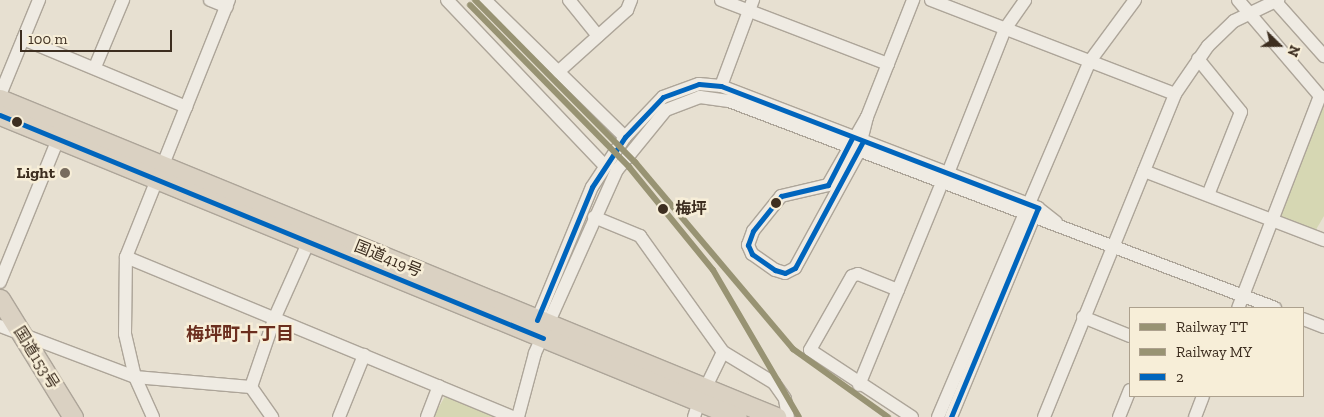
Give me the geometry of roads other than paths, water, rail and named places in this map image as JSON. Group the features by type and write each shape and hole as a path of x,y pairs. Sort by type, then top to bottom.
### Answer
{"highway":[{"name":"国道419号","path":"0,99 309,241 539,334"},
{"name":"国道419号","path":"0,115 58,139 158,173 699,403 737,417"},
{"name":"国道153号","path":"0,299 73,417"},
{"name":"国道419号","path":"699,403 776,417"}],"street":[{"path":"0,95 39,0"},
{"path":"95,67 122,0"},
{"path":"153,417 135,377 123,304 126,257 158,173 228,3 210,0"},
{"path":"447,0 605,166"},
{"path":"485,0 625,137"},
{"path":"569,0 598,36"},
{"path":"558,72 627,10 631,0"},
{"path":"721,0 750,5 888,64"},
{"path":"855,145 828,185 781,196 753,231 748,244 752,254 775,270 785,273 795,268 855,145 913,0"},
{"path":"932,0 1175,94"},
{"path":"858,385 1005,29 1025,0"},
{"path":"951,417 1090,61 1135,0"},
{"path":"1238,0 1320,96 1238,307"},
{"path":"1044,417 1175,94 1198,59 1247,11 1276,0 1324,56"},
{"path":"722,86 750,5"},
{"path":"24,39 95,67 186,107"},
{"path":"1198,59 1241,112 1208,195"},
{"path":"518,417 539,334 605,166 625,137 663,97 699,84 722,86 855,145"},
{"path":"539,334 594,217 630,149 666,110 682,101 700,97 728,101 945,178 1272,307"},
{"path":"0,282 58,139"},
{"path":"1144,171 1272,221 1323,238"},
{"path":"938,417 1031,212"},
{"path":"594,217 640,236 723,352 774,382 785,399 788,417"},
{"path":"251,387 275,317 309,241"},
{"path":"126,257 514,417"},
{"path":"898,290 858,274 852,276 810,350 858,385 912,417"},
{"path":"1083,317 1129,336"},
{"path":"1304,319 1324,328"},
{"path":"0,326 135,377 251,387"},
{"path":"699,403 723,352"},
{"path":"339,417 364,355"},
{"path":"427,417 439,386"},
{"path":"251,387 272,417"},
{"path":"1119,417 1129,392"},
{"path":"1194,417 1203,397"}],"rail line":[{"name":"TT","path":"475,0 635,162 793,349 888,417"},
{"name":"MY","path":"470,5 629,167 713,270 799,417"}],"place":[{"name":"Light","path":"65,173"},
{"name":"梅坪","path":"663,209"}],"district":[{"name":"梅坪町十丁目","path":"240,334"}]}
